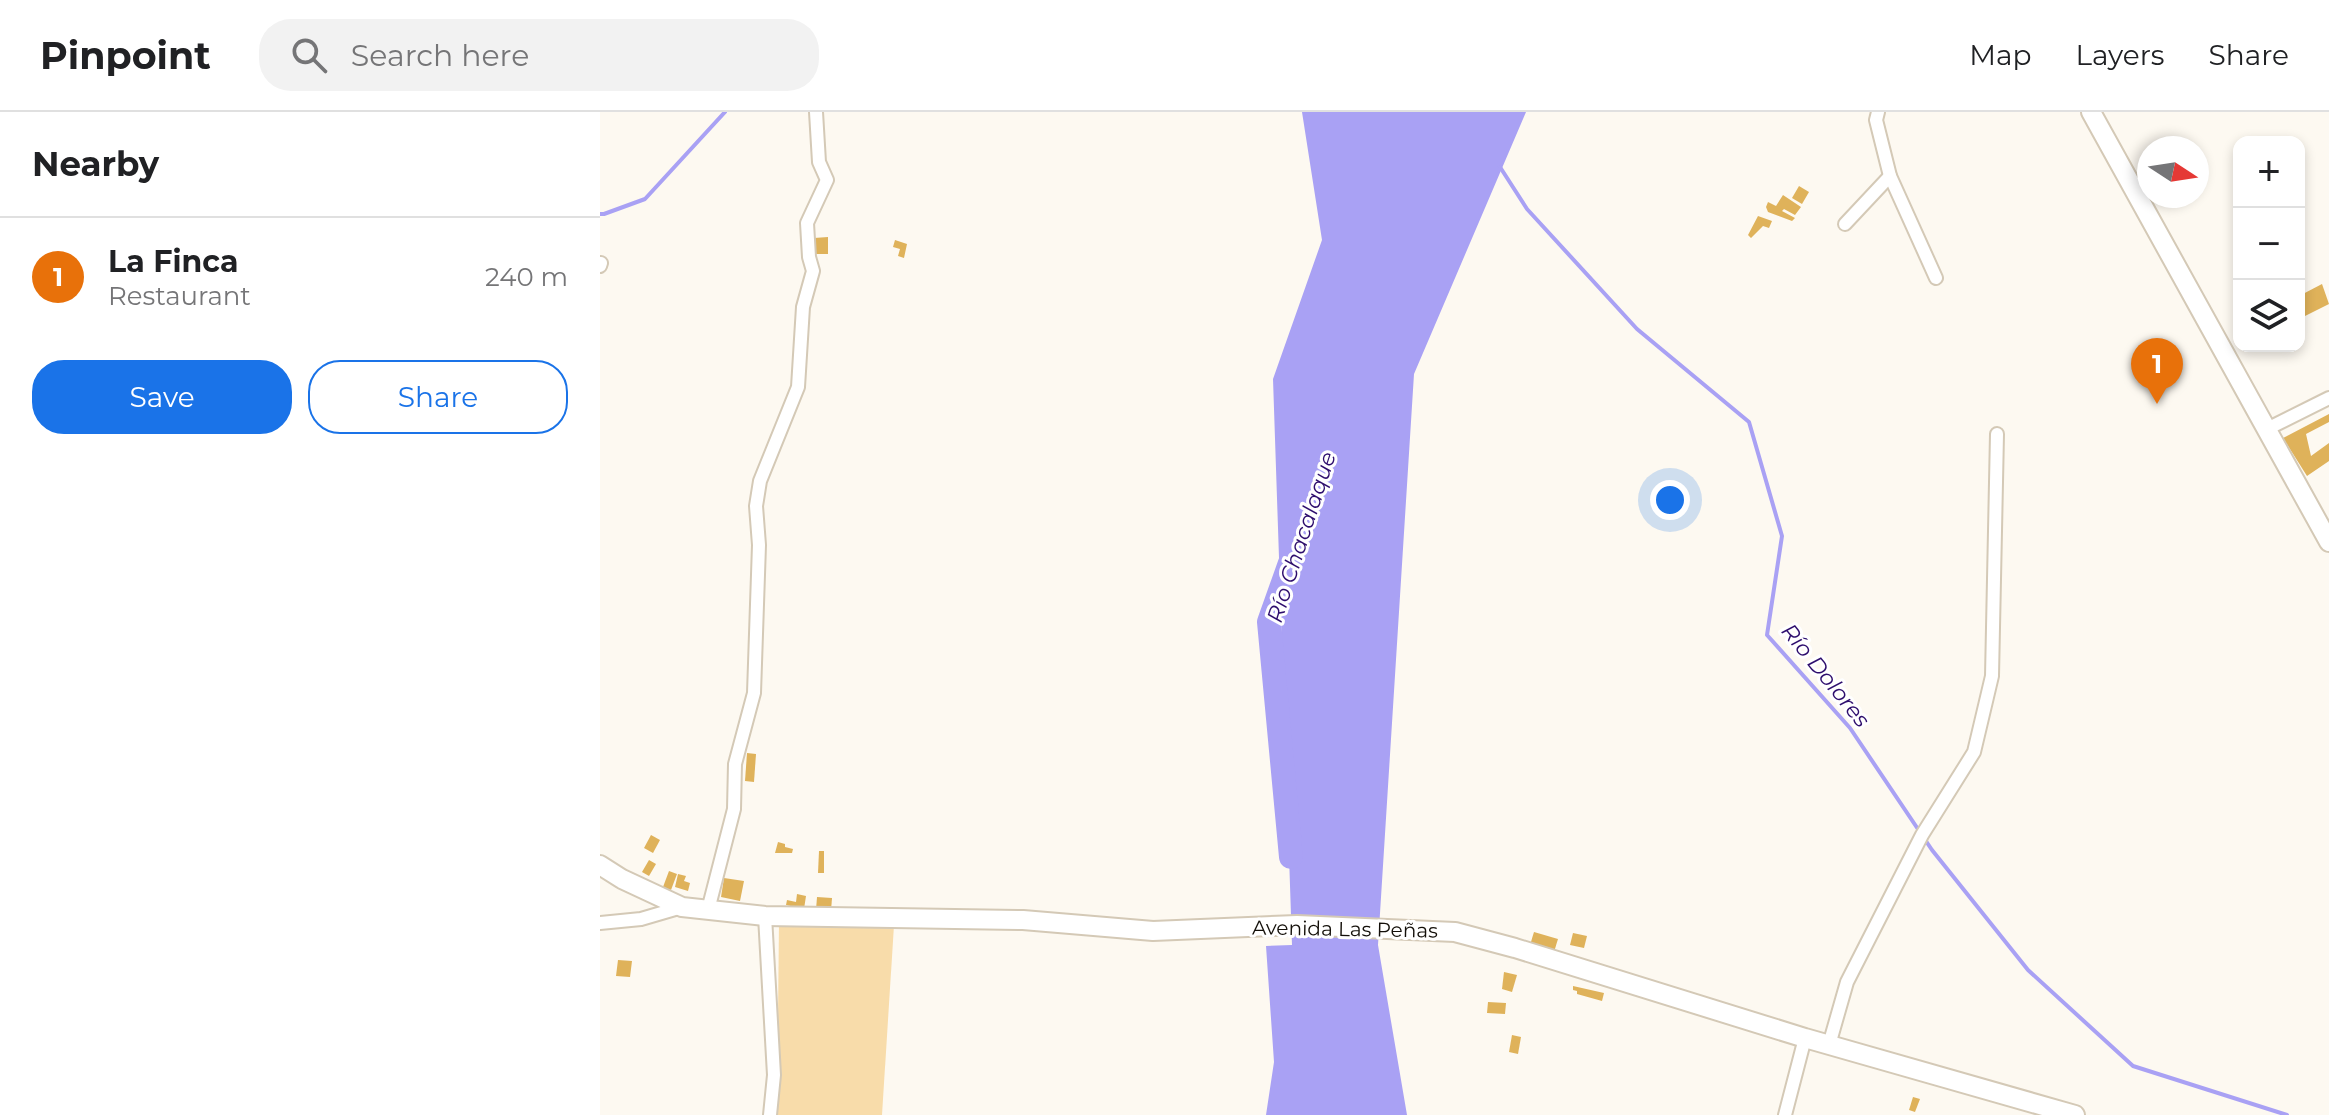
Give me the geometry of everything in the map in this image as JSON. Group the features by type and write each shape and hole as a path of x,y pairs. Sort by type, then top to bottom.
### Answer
{"main road":[{"path":"2091,112 2329,542"},
{"name":"Avenida Las Peñas","path":"600,865 622,879 682,907 765,916 1023,920 1153,931 1297,925 1455,932 1829,1045 2024,1108 2075,1115"}],"street":[{"path":"708,910 734,809 735,764 754,693 759,545 756,506 760,481 798,387 803,307 813,271 807,223 827,180 819,162 816,112"},
{"path":"1878,112 1876,120 1890,176 1936,278"},
{"path":"1845,224 1890,176"},
{"path":"2267,429 2329,398"},
{"path":"1829,1045 1847,982 1922,835 1974,752 1992,676 1997,434"},
{"path":"600,923 641,919 682,907"},
{"path":"765,916 774,1075 770,1115"},
{"path":"1785,1115 1805,1038"}],"shaded area":[{"path":"779,921 894,925 882,1115 777,1115"}],"water":[{"path":"1302,112 1526,112 1414,374 1378,945 1407,1115 1266,1115 1274,1062 1266,946 1292,945 1273,379 1322,240"}],"building":[{"path":"1799,186 1809,192 1802,204 1792,198"},
{"path":"1783,195 1801,207 1795,215 1784,209 1782,211 1795,218 1792,221 1768,212 1766,207 1768,202 1776,206"},
{"path":"1758,216 1772,221 1769,228 1763,226 1751,238 1748,235"},
{"path":"828,237 828,254 815,254 814,238"},
{"path":"895,240 907,244 904,258 898,256 900,249 893,247"},
{"path":"2322,284 2329,304 2305,316 2305,293"},
{"path":"2329,414 2329,422 2306,434 2311,456 2329,443 2329,461 2307,476 2283,438"},
{"path":"747,753 756,754 754,782 745,781"},
{"path":"651,835 660,840 653,853 644,848"},
{"path":"778,842 793,849 792,853 775,853"},
{"path":"819,851 824,851 824,873 818,873"},
{"path":"649,860 656,864 649,876 642,872"},
{"path":"669,871 677,874 671,890 663,887"},
{"path":"678,874 686,876 684,881 690,883 688,891 675,887"},
{"path":"724,878 744,881 740,901 721,897"},
{"path":"797,894 806,896 804,909 786,905 787,900 796,902"},
{"path":"817,897 832,898 831,911 816,910"},
{"path":"1534,932 1558,939 1554,952 1530,945"},
{"path":"1573,933 1587,936 1584,948 1570,945"},
{"path":"618,960 632,961 630,977 616,976"},
{"path":"1504,972 1517,975 1512,992 1502,989"},
{"path":"1573,986 1604,993 1602,1001 1577,994"},
{"path":"1488,1002 1506,1003 1505,1014 1487,1013"},
{"path":"1512,1035 1521,1037 1518,1054 1509,1052"},
{"path":"1913,1097 1920,1099 1915,1112 1909,1110"}],"waterway":[{"path":"600,214 645,199 725,112"},
{"name":"Río Dolores","path":"1500,167 1527,209 1637,329 1749,422 1782,536 1767,635 1850,728 1932,850 2028,970 2133,1066 2287,1115"},
{"name":"Río Chacalaque","path":"1290,563 1269,622 1291,857"}],"place":[{"name":"La Finca","path":"2157,404"}]}
